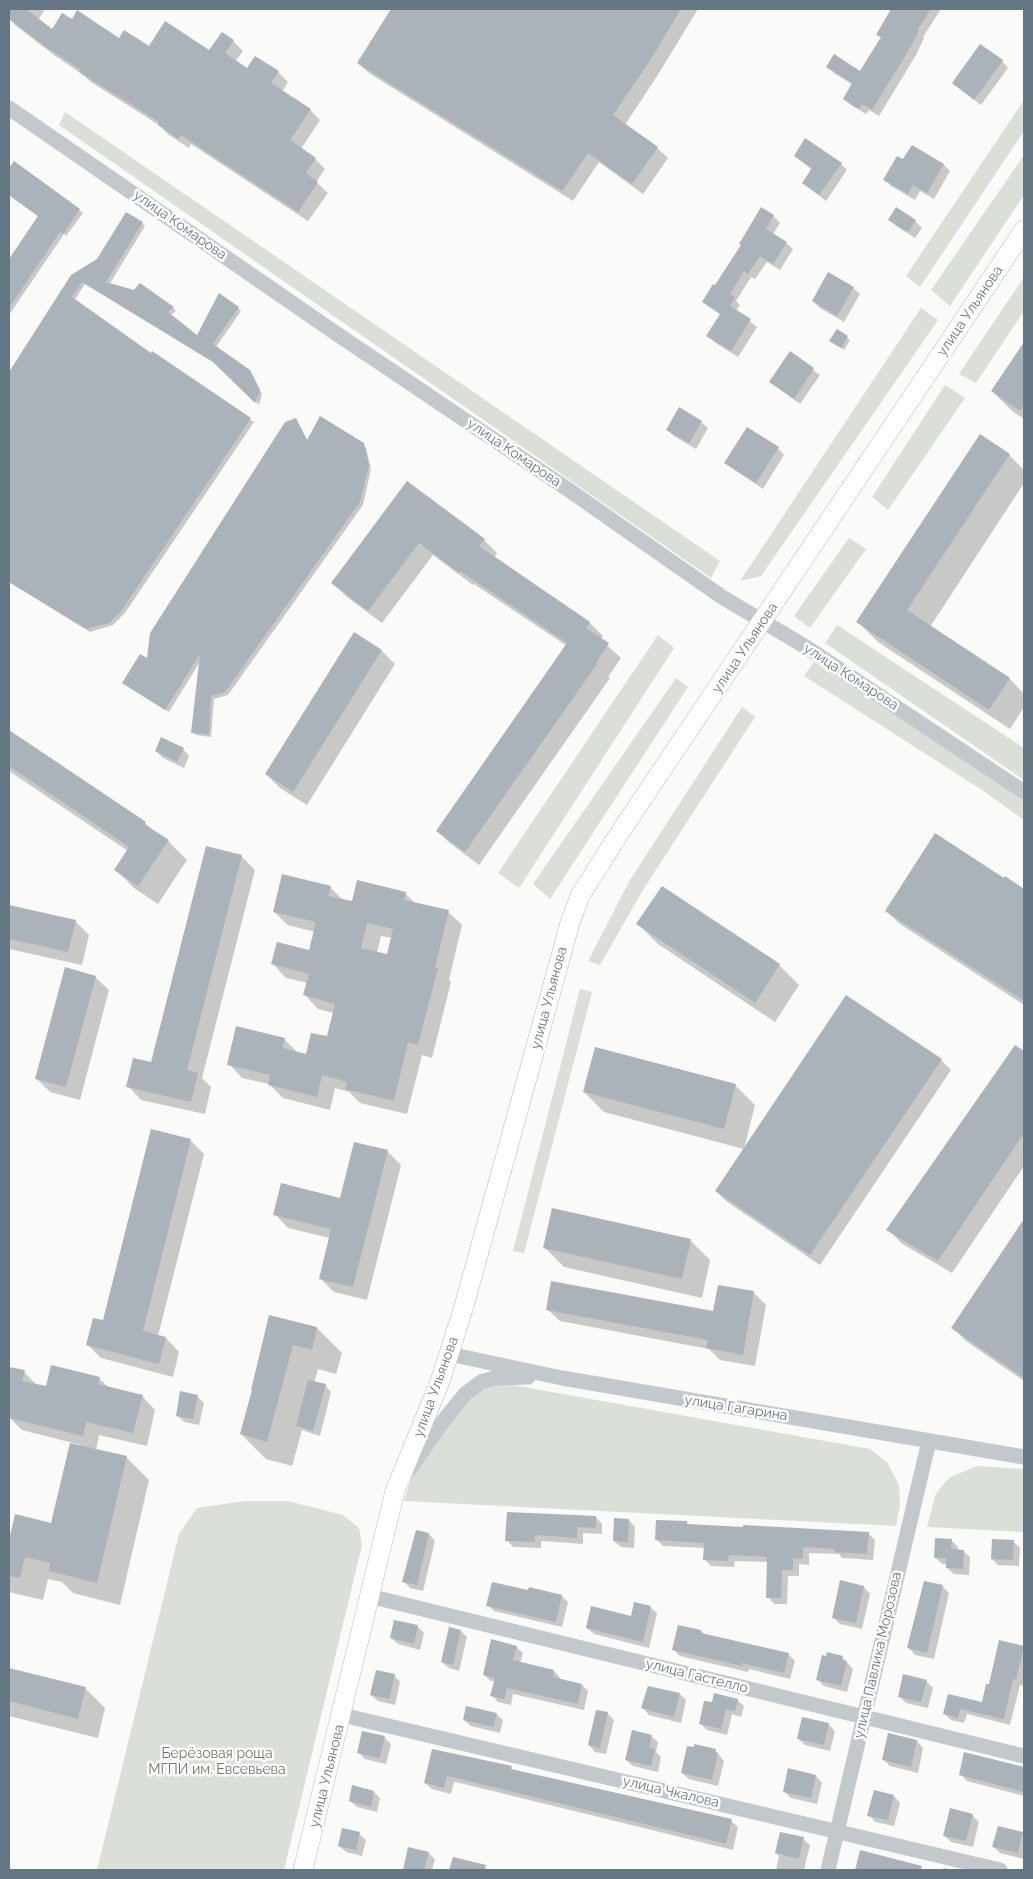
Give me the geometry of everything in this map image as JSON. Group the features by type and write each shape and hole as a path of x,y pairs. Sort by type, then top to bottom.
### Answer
{"main road":[{"name":"улица Ульянова","path":"303,1870 395,1491 439,1384 464,1306 570,923 580,896 595,870 1024,230"}],"street":[{"name":"улица Комарова","path":"9,108 337,334 566,488 722,597 806,647 1024,792"},
{"name":"улица Гагарина","path":"449,1354 562,1378 1024,1457"},
{"path":"395,1491 441,1424 465,1394 481,1382 494,1378 562,1378"},
{"name":"улица Павлика Морозова","path":"828,1870 928,1441"},
{"name":"улица Гастелло","path":"369,1596 1024,1756"},
{"name":"улица Чкалова","path":"342,1715 1000,1870"}],"green space":[{"path":"1024,100 1024,131 920,287 906,276"},
{"path":"65,112 720,561 711,578 59,125"},
{"path":"1024,155 1024,195 950,306 931,290"},
{"path":"1024,277 1024,311 976,383 959,374"},
{"path":"921,308 938,320 761,576 740,581"},
{"path":"945,385 965,398 888,510 872,497"},
{"path":"849,538 866,549 810,628 794,616"},
{"path":"837,625 1024,748 1024,780 825,643"},
{"path":"658,635 674,648 519,888 498,873"},
{"path":"814,662 992,778 1024,801 1024,820 982,790 804,676"},
{"path":"676,678 688,687 550,899 533,884"},
{"path":"742,707 755,717 643,890 600,965 588,961 630,880"},
{"path":"580,989 592,992 524,1253 513,1251"},
{"path":"488,1384 507,1384 870,1449 887,1462 899,1485 900,1505 896,1526 404,1501 414,1468 473,1393"},
{"path":"977,1466 1024,1469 1024,1532 927,1527 936,1493 950,1477"},
{"name":"Берёзовая роща МГПИ им. Евсевьева","path":"245,1501 288,1501 343,1515 359,1528 362,1545 284,1870 97,1870 179,1534 197,1508"}],"building":[{"path":"9,9 26,9 52,29 62,13 72,19 77,10 119,38 124,30 149,46 165,21 209,50 222,32 234,40 225,53 247,68 255,56 279,71 271,83 311,109 290,140 316,158 306,173 318,182 298,212 181,135 178,139 158,125 159,122 79,72 81,70 43,45 9,19"},
{"path":"391,9 681,9 649,62 613,115 658,147 632,184 588,153 562,191 357,63"},
{"path":"891,9 931,9 917,30 919,31 910,48 872,110 862,104 859,109 843,99 852,83 826,67 834,54 860,71 881,37 876,35"},
{"path":"980,44 1003,60 974,100 952,83"},
{"path":"805,138 842,163 819,195 802,183 812,168 794,156"},
{"path":"912,145 944,164 927,193 913,185 908,194 883,180 897,156 903,159"},
{"path":"14,161 80,209 63,234 60,232 9,308 9,259 38,216 9,195 9,168"},
{"path":"761,207 774,215 766,229 787,242 773,264 760,256 748,274 744,271 730,294 735,298 730,306 751,319 731,351 706,336 720,314 702,302 741,245 739,244"},
{"path":"896,207 916,220 908,232 888,220"},
{"path":"126,212 143,222 106,282 134,290 140,283 174,307 168,312 197,335 219,293 239,307 213,344 250,370 260,390 255,403 213,362 82,282 72,297 151,353 152,351 251,418 122,610 109,623 86,629 9,582 9,372 71,275 97,259"},
{"path":"828,272 854,287 837,316 812,301"},
{"path":"837,329 848,336 841,348 829,341"},
{"path":"1024,342 1024,404 1020,411 991,391"},
{"path":"790,351 814,368 794,399 769,382"},
{"path":"679,407 702,421 689,443 666,430"},
{"path":"320,416 364,443 369,465 360,502 225,692 211,696 209,734 191,733 200,654 165,710 122,683 140,654 147,658 150,633 285,422 296,418 307,440"},
{"path":"747,427 779,447 756,483 724,463"},
{"path":"980,434 1010,454 907,610 1010,678 989,710 856,622"},
{"path":"407,481 485,539 479,546 590,622 586,628 609,643 597,664 465,852 436,831 567,643 460,571 459,573 419,543 368,611 331,583"},
{"path":"354,632 382,650 293,792 265,774"},
{"path":"9,730 146,822 144,824 169,840 138,886 114,870 129,847 9,766"},
{"path":"161,737 184,748 177,762 155,751"},
{"path":"935,833 1024,889 1024,1001 885,911"},
{"path":"206,846 242,855 187,1070 198,1073 191,1102 126,1087 133,1058 151,1062"},
{"path":"282,874 331,886 328,896 352,901 357,880 406,892 404,900 449,910 435,967 438,968 418,1045 408,1042 394,1101 345,1089 347,1082 322,1075 317,1097 268,1085 270,1075 227,1065 236,1026 285,1038 283,1048 306,1054 311,1033 327,1036 335,1004 303,995 309,974 271,964 277,942 309,950 316,922 273,912","holes":["367,923 393,929 387,954 361,948"]},
{"path":"662,886 780,964 755,1003 636,924"},
{"path":"9,905 76,920 68,952 9,939"},
{"path":"65,967 96,976 66,1087 35,1079"},
{"path":"846,995 942,1059 810,1255 715,1191"},
{"path":"1015,1045 1024,1051 1024,1133 938,1261 886,1230"},
{"path":"595,1047 736,1084 724,1129 583,1092"},
{"path":"151,1129 191,1139 143,1331 166,1337 159,1364 86,1345 93,1318 103,1320"},
{"path":"354,1142 388,1150 353,1287 319,1279 331,1229 273,1215 281,1183 340,1198"},
{"path":"552,1208 691,1239 682,1279 543,1248"},
{"path":"1024,1219 1024,1378 951,1328"},
{"path":"551,1281 713,1311 718,1285 754,1291 743,1355 706,1348 708,1340 546,1310"},
{"path":"269,1315 317,1327 312,1350 293,1345 267,1442 240,1434"},
{"path":"51,1365 100,1377 98,1384 143,1395 133,1433 86,1422 83,1436 9,1418 9,1367 25,1370 22,1381 46,1386"},
{"path":"308,1380 326,1384 313,1431 296,1426"},
{"path":"180,1391 198,1395 193,1419 176,1416"},
{"path":"70,1443 127,1456 97,1583 49,1571 50,1563 25,1557 20,1578 9,1576 9,1540 15,1514 51,1523"},
{"path":"507,1512 596,1516 596,1528 577,1527 577,1538 535,1535 535,1542 505,1541"},
{"path":"614,1518 629,1519 628,1542 613,1541"},
{"path":"656,1520 687,1521 687,1524 869,1532 867,1554 803,1547 803,1559 793,1558 793,1570 782,1570 781,1598 766,1598 767,1557 729,1555 728,1561 703,1560 704,1543 655,1540"},
{"path":"416,1530 429,1533 417,1585 402,1582"},
{"path":"935,1538 952,1539 951,1549 964,1550 963,1569 946,1568 946,1558 934,1558"},
{"path":"992,1539 1014,1540 1013,1560 991,1559"},
{"path":"840,1580 864,1586 856,1623 832,1618"},
{"path":"924,1581 943,1585 927,1653 907,1648"},
{"path":"492,1582 528,1590 529,1587 562,1595 556,1622 486,1606"},
{"path":"634,1602 651,1606 643,1642 586,1628 591,1606 631,1616"},
{"path":"394,1620 418,1625 414,1644 390,1638"},
{"path":"678,1625 701,1630 701,1633 789,1653 784,1673 742,1663 742,1666 672,1650"},
{"path":"449,1627 461,1630 453,1665 441,1662"},
{"path":"491,1639 517,1646 513,1660 554,1670 553,1677 582,1684 578,1704 507,1688 504,1699 490,1696 495,1678 483,1675"},
{"path":"999,1640 1024,1646 1016,1680 1013,1679 1004,1719 960,1709 958,1718 943,1714 948,1694 982,1702 986,1684 989,1684"},
{"path":"827,1652 843,1656 842,1660 847,1661 841,1686 816,1680 822,1655 826,1656"},
{"path":"9,1668 86,1687 78,1719 9,1701"},
{"path":"376,1670 395,1674 389,1699 370,1695"},
{"path":"903,1674 927,1680 921,1702 898,1697"},
{"path":"648,1686 680,1693 674,1717 641,1708"},
{"path":"714,1693 738,1699 735,1711 726,1709 721,1729 699,1724 704,1701 712,1702"},
{"path":"466,1706 497,1713 493,1727 463,1720"},
{"path":"596,1710 608,1712 600,1748 588,1745"},
{"path":"802,1717 829,1723 824,1745 797,1739"},
{"path":"632,1730 652,1735 649,1748 655,1749 651,1766 625,1760"},
{"path":"362,1731 385,1736 380,1758 357,1753"},
{"path":"888,1733 917,1740 911,1767 882,1760"},
{"path":"694,1744 716,1749 715,1752 718,1753 712,1780 681,1773 687,1746 694,1747"},
{"path":"432,1749 512,1766 511,1769 732,1819 726,1844 447,1776 444,1788 424,1783"},
{"path":"964,1752 1024,1767 1024,1792 959,1775"},
{"path":"788,1768 816,1775 811,1798 783,1792"},
{"path":"352,1785 374,1791 371,1807 349,1801"},
{"path":"874,1790 894,1795 888,1820 867,1816"},
{"path":"950,1808 973,1814 966,1841 943,1836"},
{"path":"998,1826 1023,1832 1018,1853 992,1847"},
{"path":"342,1828 360,1832 356,1850 338,1846"},
{"path":"780,1832 804,1837 799,1859 775,1853"},
{"path":"408,1847 429,1852 424,1870 403,1870"},
{"path":"860,1850 922,1866 921,1870 855,1870"},
{"path":"453,1857 486,1865 485,1870 449,1870"}]}
